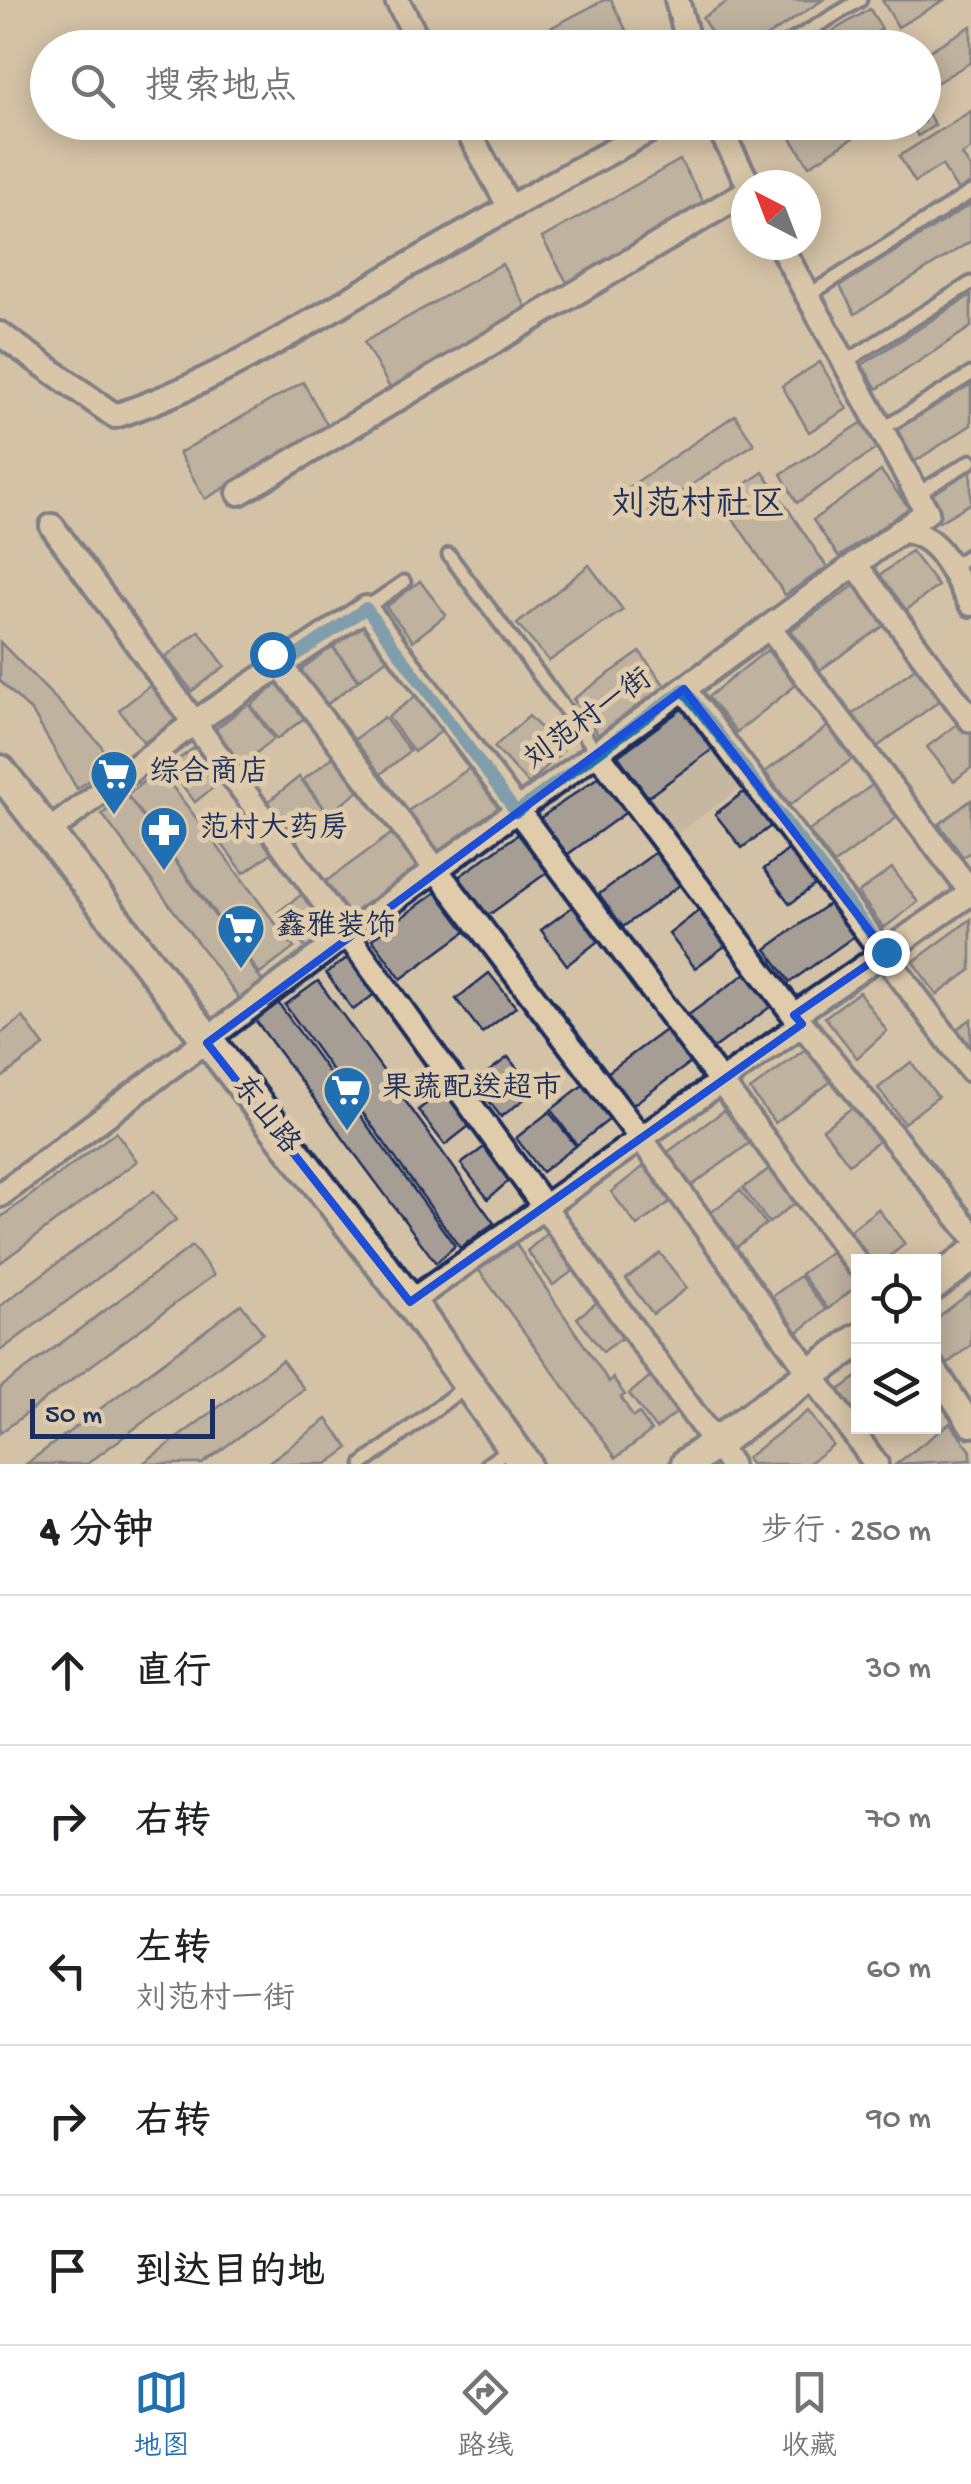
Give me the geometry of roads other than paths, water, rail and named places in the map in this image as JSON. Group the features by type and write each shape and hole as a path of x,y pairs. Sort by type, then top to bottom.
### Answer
{"street":[{"path":"396,0 412,30"},
{"path":"677,0 685,30"},
{"path":"473,140 509,206"},
{"path":"0,334 115,416 173,397 229,368 509,206 632,140"},
{"path":"725,140 739,170"},
{"path":"240,493 731,198"},
{"path":"788,260 922,503"},
{"name":"刘范村一街","path":"0,1196 349,933 900,531 922,503"},
{"path":"52,526 723,1453"},
{"path":"900,531 929,541 961,561 971,604"},
{"path":"855,564 971,720"},
{"path":"48,832 276,660 366,608 718,1083 851,1255"},
{"path":"410,1302 718,1083 886,952 971,892 769,627"},
{"path":"276,660 640,1138 876,1464"},
{"path":"684,689 886,952 971,1070"},
{"path":"597,752 798,1020 971,1232"},
{"name":"东山路","path":"0,771 410,1302 468,1384 508,1458"},
{"path":"941,1279 971,1256"},
{"path":"688,1464 723,1453 810,1375 853,1344"},
{"path":"941,1380 971,1425"}],"lane":[{"path":"810,30 860,0"},
{"path":"807,296 971,192"},
{"path":"844,363 971,283"},
{"path":"881,430 971,374"},
{"path":"922,503 971,461"},
{"path":"449,556 597,752"},
{"path":"366,608 404,582"},
{"path":"363,1464 468,1384"}],"place":[{"name":"综合商店","path":"114,816"},
{"name":"范村大药房","path":"164,872"},
{"name":"鑫雅装饰","path":"241,970"},
{"name":"果蔬配送超市","path":"347,1132"}],"district":[{"name":"刘范村社区","path":"698,507"}]}
